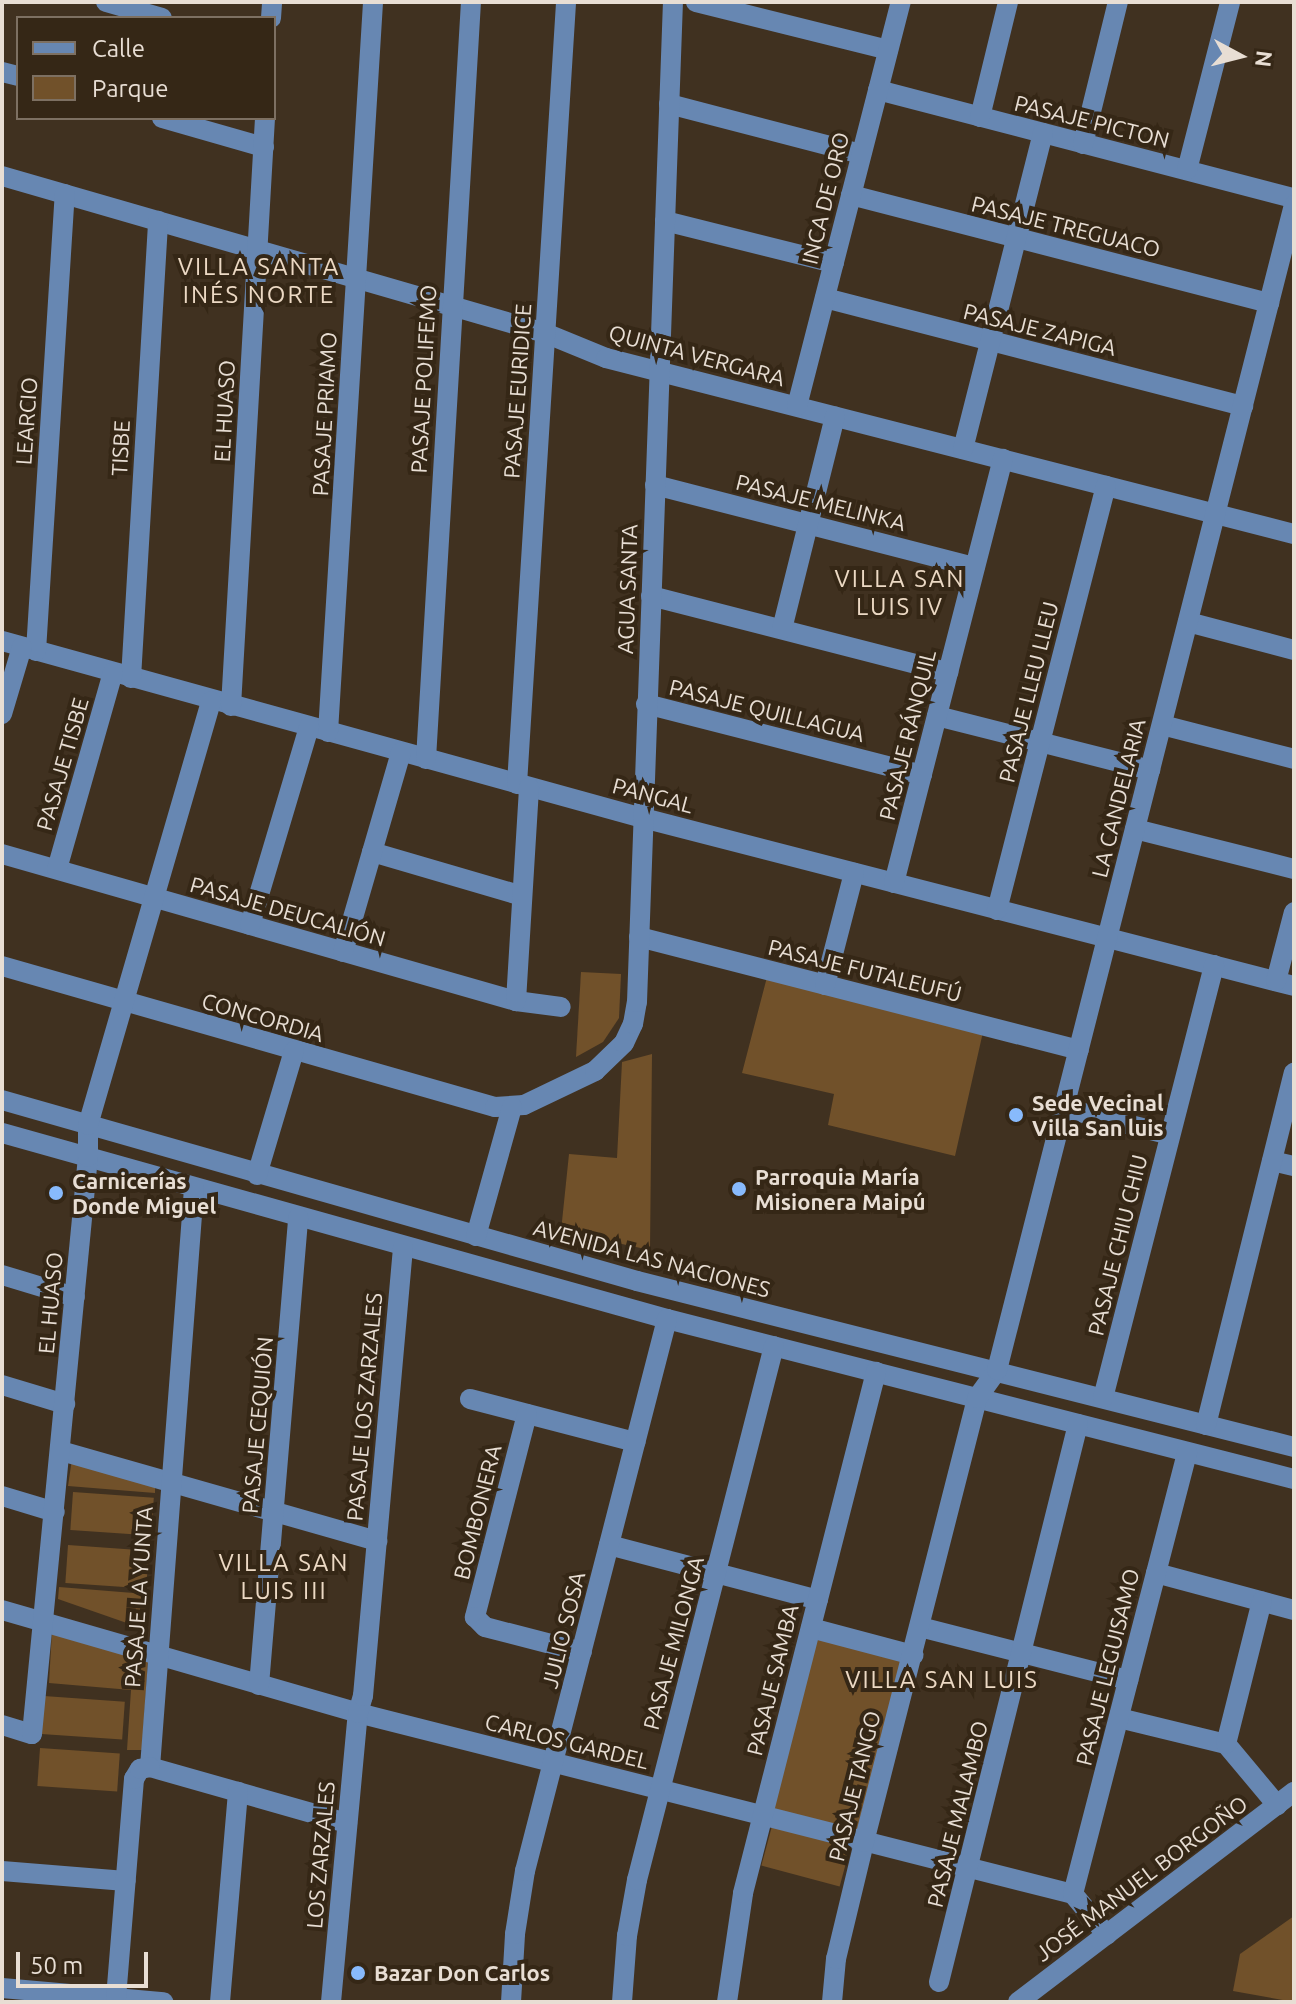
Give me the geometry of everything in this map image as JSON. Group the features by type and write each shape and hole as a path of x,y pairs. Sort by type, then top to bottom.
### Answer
{"street":[{"path":"106,2 155,16"},
{"name":"PASAJE PRIAMO","path":"250,925 319,730 356,279 373,2"},
{"name":"PASAJE POLIFEMO","path":"426,759 471,2"},
{"name":"PASAJE EURIDICE","path":"516,1001 545,333 566,2"},
{"name":"AGUA SANTA","path":"512,1107 595,1071 619,1051 629,1035 636,1013 673,2"},
{"path":"696,2 888,50"},
{"name":"INCA DE ORO","path":"797,406 901,2"},
{"path":"980,117 1008,2"},
{"path":"1083,144 1118,2"},
{"path":"1187,170 1230,2"},
{"name":"PASAJE PICTON","path":"878,90 1294,198"},
{"path":"669,104 861,154"},
{"path":"169,120 264,147"},
{"name":"EL HUASO","path":"2,1725 32,1734 61,1451 88,1157 88,1125 153,897 221,703 258,250 265,120"},
{"path":"963,449 1043,133"},
{"name":"QUINTA VERGARA","path":"2,176 545,333 606,358 1294,534"},
{"name":"LEARCIO","path":"2,714 20,646 65,194"},
{"name":"PASAJE TREGUACO","path":"851,195 1269,303"},
{"name":"LA CANDELARIA","path":"977,1398 997,1370 1294,205"},
{"name":"TISBE","path":"122,675 158,221"},
{"path":"665,221 834,263"},
{"name":"PASAJE ZAPIGA","path":"825,298 1243,406"},
{"path":"782,629 835,416"},
{"name":"PASAJE RÁNQUIL","path":"894,883 1003,459"},
{"name":"PASAJE MELINKA","path":"655,485 975,567"},
{"name":"PASAJE LLEU LLEU","path":"997,910 1106,486"},
{"path":"651,596 948,672"},
{"path":"1188,622 1294,650"},
{"name":"PANGAL","path":"20,646 643,818 1285,984"},
{"name":"PASAJE TISBE","path":"57,869 122,675"},
{"name":"PASAJE QUILLAGUA","path":"646,704 922,775"},
{"path":"937,716 1150,770"},
{"path":"1162,725 1294,759"},
{"path":"343,952 401,752"},
{"path":"1135,829 1294,869"},
{"path":"372,852 522,896"},
{"name":"PASAJE DEUCALIÓN","path":"2,854 516,1001 561,1007"},
{"path":"825,985 854,873"},
{"path":"1285,984 1294,912"},
{"name":"PASAJE FUTALEUFÚ","path":"639,937 1079,1050"},
{"name":"PASAJE CHIU CHIU","path":"1103,1398 1214,965"},
{"name":"CONCORDIA","path":"2,966 486,1105 512,1107"},
{"path":"257,1175 294,1051"},
{"path":"1206,1425 1294,1073"},
{"name":"AVENIDA LAS NACIONES","path":"2,1100 637,1281 1294,1447"},
{"path":"476,1236 512,1107"},
{"path":"1064,1108 1170,1135"},
{"path":"2,1133 403,1248 667,1319 1294,1479"},
{"path":"1272,1161 1294,1166"},
{"name":"PASAJE LA YUNTA","path":"103,1999 126,1881 134,1779 140,1769 150,1767 194,1189"},
{"name":"PASAJE CEQUIÓN","path":"259,1685 298,1218"},
{"name":"PASAJE LOS ZARZALES","path":"358,1713 363,1696 403,1248"},
{"path":"2,1275 75,1297"},
{"name":"JULIO SOSA","path":"511,2002 520,1893 667,1319"},
{"name":"PASAJE MILONGA","path":"622,2002 631,1910 774,1346"},
{"name":"PASAJE SAMBA","path":"727,2002 737,1923 762,1816 876,1372"},
{"path":"2,1385 65,1404"},
{"name":"PASAJE TANGO","path":"832,2002 836,1959 864,1842 977,1398"},
{"path":"470,1399 635,1442"},
{"name":"BOMBONERA","path":"527,1414 476,1612 477,1622 582,1652"},
{"name":"PASAJE MALAMBO","path":"939,1982 1078,1424"},
{"path":"61,1451 377,1541"},
{"name":"PASAJE LEGUISAMO","path":"1073,1894 1187,1452"},
{"path":"2,1496 55,1512"},
{"path":"609,1545 818,1600"},
{"path":"1156,1573 1294,1610"},
{"path":"1226,1744 1262,1601"},
{"name":"CARLOS GARDEL","path":"2,1610 358,1713 1073,1894"},
{"path":"920,1627 1128,1680"},
{"path":"811,1628 913,1655"},
{"name":"LOS ZARZALES","path":"331,2002 358,1713"},
{"path":"1119,1718 1226,1744 1277,1805"},
{"path":"150,1767 347,1823"},
{"path":"220,2002 238,1792"},
{"name":"JOSÉ MANUEL BORGOÑO","path":"1018,2002 1294,1792"},
{"path":"2,1871 126,1881"},
{"path":"1073,1894 1107,1935"},
{"path":"6,1993 163,2002"}],"green space":[{"path":"581,972 621,974 619,1018 603,1042 576,1057"},
{"path":"767,977 983,1032 955,1156 828,1125 834,1094 742,1073"},
{"path":"652,1054 650,1250 561,1231 569,1154 617,1158 622,1062"},
{"path":"72,1459 155,1484 155,1493 68,1486"},
{"path":"73,1492 154,1498 151,1536 70,1530"},
{"path":"68,1545 149,1551 146,1589 65,1583"},
{"path":"59,1587 146,1594 144,1629 58,1599"},
{"path":"52,1631 148,1661 142,1750 127,1750 131,1690 49,1683"},
{"path":"814,1636 904,1658 861,1831 771,1809"},
{"path":"44,1696 125,1702 122,1740 41,1734"},
{"path":"40,1748 120,1754 117,1791 37,1786"},
{"path":"772,1826 850,1847 840,1887 761,1866"},
{"path":"1294,1916 1294,2002 1233,1991 1240,1954"}],"place":[{"name":"Sede Vecinal Villa San luis","path":"1016,1115"},
{"name":"Parroquia María Misionera Maipú","path":"739,1189"},
{"name":"Carnicerías Donde Miguel","path":"56,1193"},
{"name":"Bazar Don Carlos","path":"358,1973"}],"district":[{"name":"VILLA SANTA INÉS NORTE","path":"259,281"},
{"name":"VILLA SAN LUIS IV","path":"900,593"},
{"name":"VILLA SAN LUIS III","path":"284,1577"},
{"name":"VILLA SAN LUIS","path":"942,1680"}]}
